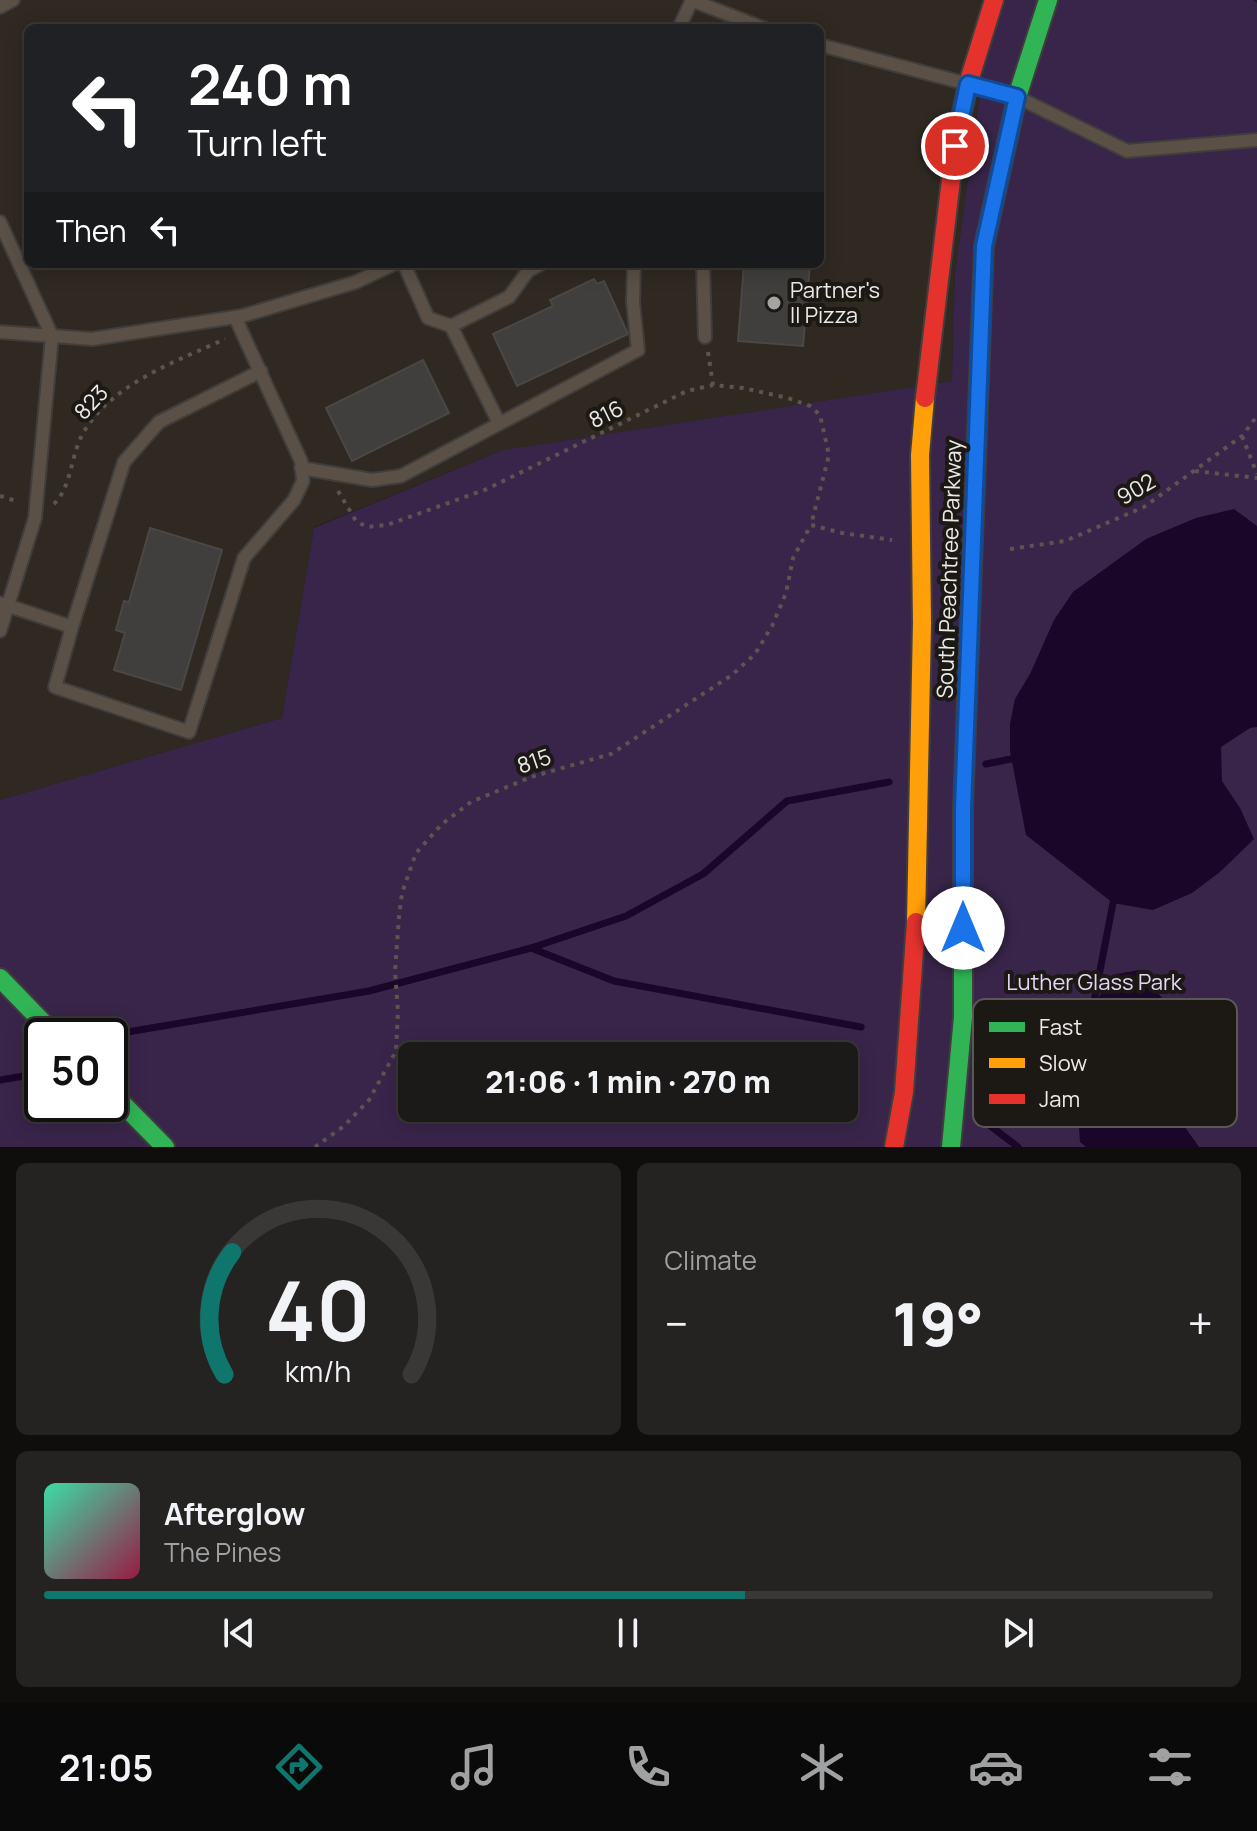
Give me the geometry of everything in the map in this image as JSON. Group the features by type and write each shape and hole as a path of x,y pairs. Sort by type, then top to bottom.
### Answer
{"main road":[{"name":"South Peachtree Parkway","path":"894,1147 904,1092 916,942 922,623 920,455 932,326 953,161 968,84 994,0"},
{"name":"South Peachtree Parkway","path":"951,1147 963,1017 963,809 984,246 1017,97 1048,0"},
{"path":"0,978 39,1018"},
{"path":"128,1109 165,1147"}],"lane":[{"path":"0,7 13,0"},
{"path":"681,24 691,0 753,24"},
{"path":"824,46 1017,97 1127,151 1257,140"},
{"path":"0,222 52,336 36,508 5,604 0,631"},
{"path":"0,332 92,339 235,317 356,282 386,268"},
{"path":"406,268 428,318 451,326 499,423"},
{"path":"451,326 509,297 534,268"},
{"path":"301,468 372,480 401,476 638,350 633,302 634,268"},
{"path":"703,268 705,337"},
{"path":"235,317 261,371 301,461 303,481 294,500 244,558 189,732 55,687 124,462 159,422 261,371"},
{"path":"5,604 72,627"}],"path":[{"name":"823","path":"36,508 56,504 66,487 72,458 85,429 126,387 242,332"},
{"path":"705,337 713,385"},
{"name":"816","path":"326,472 356,521 367,527 387,525 487,489 687,391 713,385 743,388 788,398 810,406 820,415 829,455 811,525"},
{"name":"902","path":"1010,549 1065,541 1144,507 1242,436 1257,416"},
{"path":"1192,471 1257,476 1242,436"},
{"path":"0,496 36,508"},
{"path":"811,525 894,541"},
{"name":"815","path":"315,1147 344,1126 369,1100 396,1051 398,1012 395,971 399,917 402,893 416,853 442,824 471,802 531,777 611,754 732,675 755,654 772,626 786,593 793,558 811,525"}],"shaded area":[{"path":"0,0 993,0 955,273 952,381 503,450 314,527 282,718 0,800"},
{"path":"1234,509 1257,526 1257,727 1250,728 1221,747 1222,781 1240,808 1254,839 1220,872 1192,893 1153,910 1113,903 1026,835 1010,751 1010,724 1015,699 1054,620 1073,592 1146,539 1196,518"},
{"path":"1139,970 1163,999 1097,999 1117,974"},
{"path":"1079,1127 1185,1127 1199,1147 1086,1147 1080,1142"}],"green space":[{"name":"Luther Glass Park","path":"993,0 1253,0 1257,3 1257,1147 0,1147 0,800 282,718 314,528 503,450 952,381 955,273"}],"building":[{"name":"Partner's II Pizza","path":"744,268 810,268 803,346 738,341"},
{"path":"594,279 597,284 604,281 628,334 517,386 493,334 553,306 550,300"},
{"path":"423,360 449,413 352,461 326,408"},
{"path":"150,528 222,550 181,690 114,670 125,633 116,630 124,601 129,602"}],"waterway":[{"path":"986,764 1011,759"},
{"path":"128,1032 369,991 531,948 626,916 703,874 787,801 889,782"},
{"path":"1095,999 1113,903"},
{"path":"531,948 614,981 861,1027"},
{"path":"0,1080 24,1076"},
{"path":"992,1127 1018,1147"}],"traffic: fast":[{"path":"951,1147 963,1017 963,809 984,246 1017,97 1048,0"},
{"path":"0,978 39,1018"},
{"path":"128,1109 165,1147"}],"traffic: slow":[{"path":"916,922 922,623 920,455 925,398"}],"traffic: jam":[{"path":"925,398 955,146 968,84 994,0"},
{"path":"894,1147 904,1092 916,922"}],"place":[{"name":"Partner's II Pizza","path":"774,303"}],"route":[{"path":"955,146 968,84 1017,97 984,246 963,809 963,928"}]}
